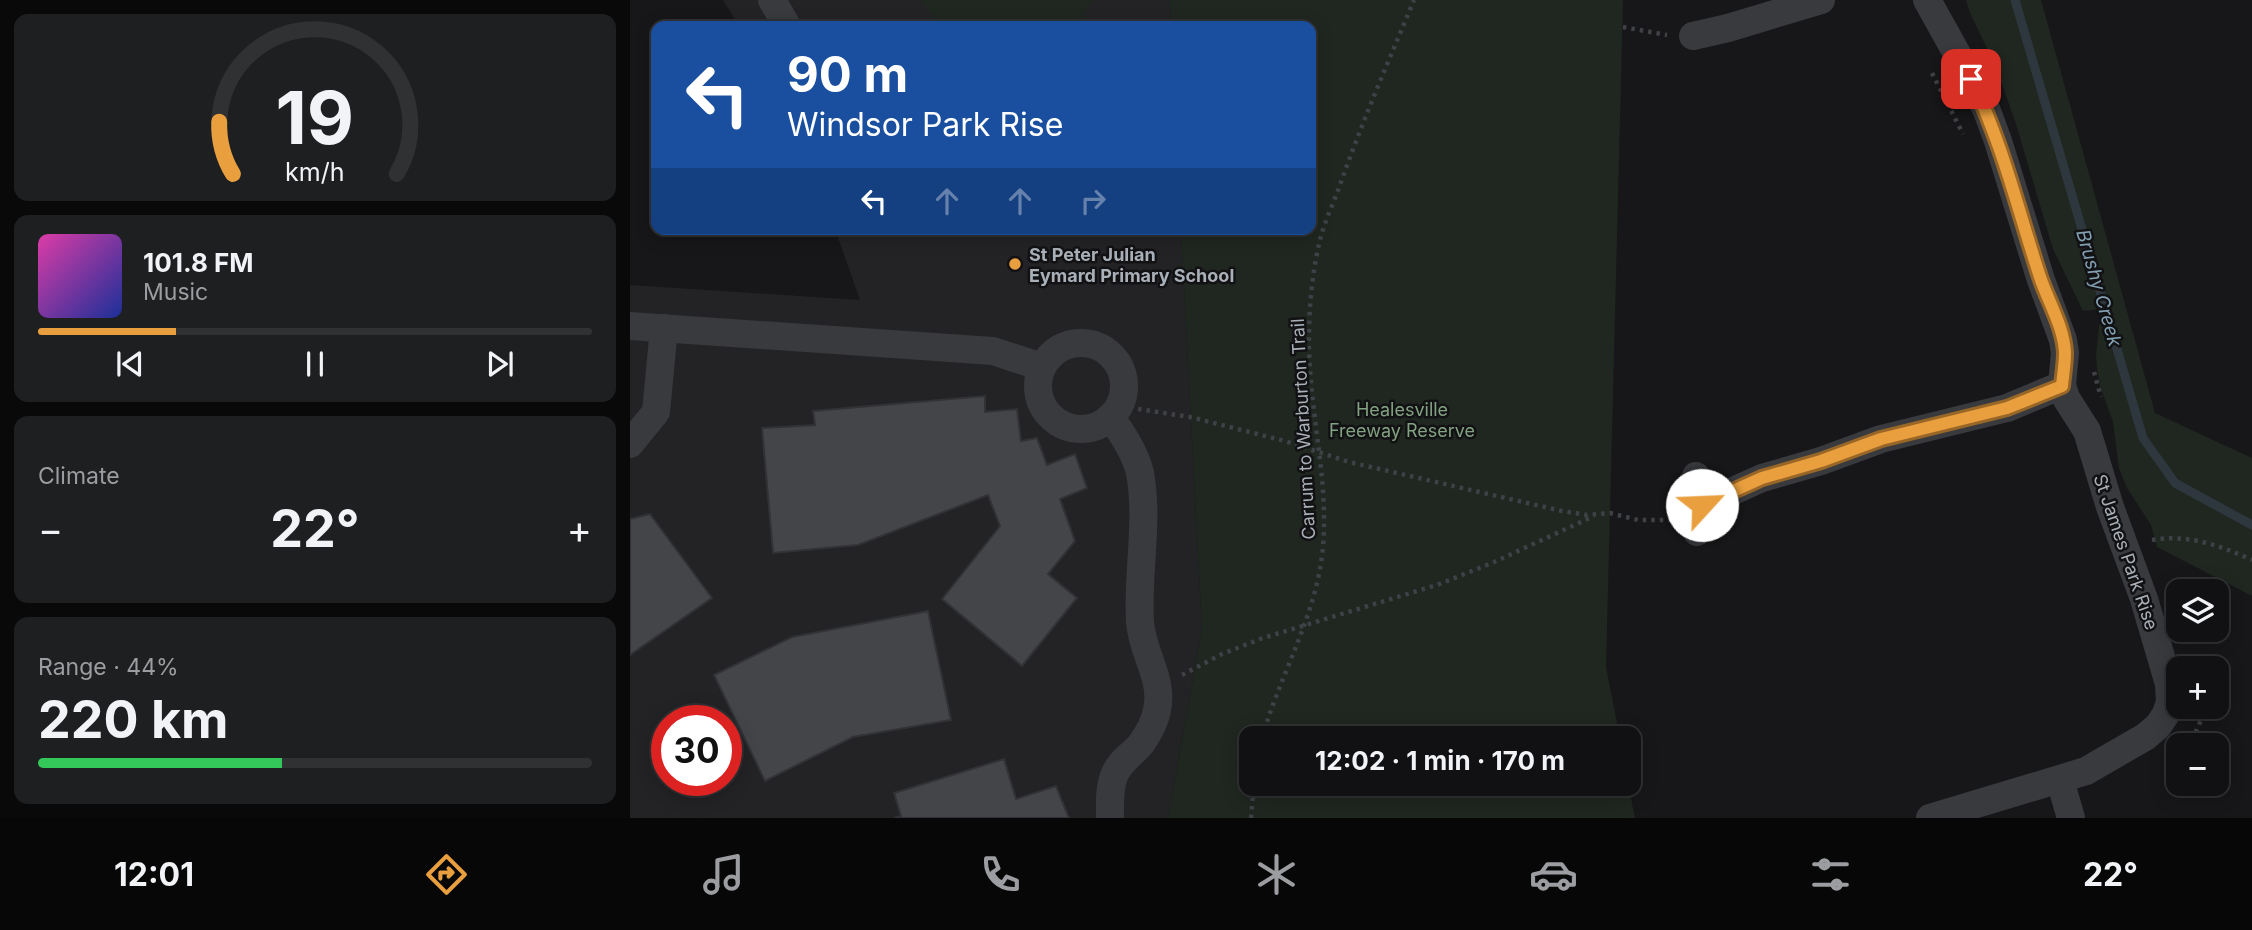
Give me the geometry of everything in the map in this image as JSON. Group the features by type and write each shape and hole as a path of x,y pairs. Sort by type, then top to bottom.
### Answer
{"street":[{"path":"772,0 784,21"},
{"path":"1693,36 1821,0"},
{"path":"1696,476 1700,519 1762,478 1821,461 1881,439 2007,408 2062,386 2065,353 2063,340 2041,280 1998,141 1971,79 1927,0"},
{"path":"630,326 993,351 1042,367"},
{"path":"630,444 656,412 664,328"},
{"path":"1074,343 1088,343 1112,355 1124,380 1124,393 1114,412 1099,425 1086,428 1061,424 1051,416 1043,406 1038,380 1042,367 1050,356 1074,343"},
{"name":"St James Park Rise","path":"1930,818 2086,771 2145,737 2166,715 2170,702 2169,684 2144,599 2106,496 2087,431 2066,398 2062,386"},
{"path":"1110,818 1114,775 1122,761 1141,744 1152,726 1157,710 1158,687 1140,624 1143,503 1139,472 1114,412"},
{"path":"2060,780 2071,818"}],"path":[{"name":"Carrum to Warburton Trail","path":"1266,726 1315,595 1323,548 1323,500 1309,337 1312,288 1321,237 1360,128 1415,0"},
{"path":"1623,27 1655,34 1693,36"},
{"path":"1114,412 1190,416 1318,453 1548,508 1587,515 1610,513 1638,520 1700,519"},
{"path":"1158,687 1222,654 1305,624 1437,585 1492,564 1578,522 1601,514"},
{"path":"2152,540 2177,537 2192,539 2227,549 2252,560"},
{"path":"1251,818 1253,796"}],"shaded area":[{"path":"723,0 1170,0 1171,21 736,21"},
{"path":"837,235 1181,235 1202,629 1168,818 630,818 630,285 860,300"}],"green space":[{"path":"921,0 1093,0 1081,21 937,21"},
{"name":"Healesville Freeway Reserve","path":"1170,0 1623,0 1606,667 1618,726 1239,726 1239,796 1630,796 1635,818 1168,818 1202,629 1181,235 1316,235 1316,21 1171,21"},
{"path":"1966,0 2041,0 2155,413 2252,458 2252,596 2229,584 2229,579 2219,579 2157,547 2151,525 2127,488 2119,468 2113,422 2097,369 2101,309 2083,311 2053,249 2016,124 1995,65"}],"building":[{"path":"985,396 985,412 1017,409 1021,441 1037,438 1047,465 1075,454 1087,488 1060,499 1075,541 1048,574 1077,598 1022,666 942,599 1000,526 988,495 858,545 773,553 762,428 815,425 813,411"},
{"path":"650,514 712,598 630,655 630,519"},
{"path":"928,611 951,720 853,737 765,781 742,733 742,705 728,705 714,675 792,637"},
{"path":"1004,759 1016,799 1056,786 1069,818 894,818 901,816 894,793"}],"waterway":[{"name":"Brushy Creek","path":"2015,0 2143,438 2175,483 2252,525"}],"place":[{"name":"St Peter Julian Eymard Primary School","path":"1015,264"}],"route":[{"path":"1702,505 1762,478 1821,461 1881,439 2007,408 2062,386 2065,353 2063,340 2041,280 1998,141 1971,79"}]}
